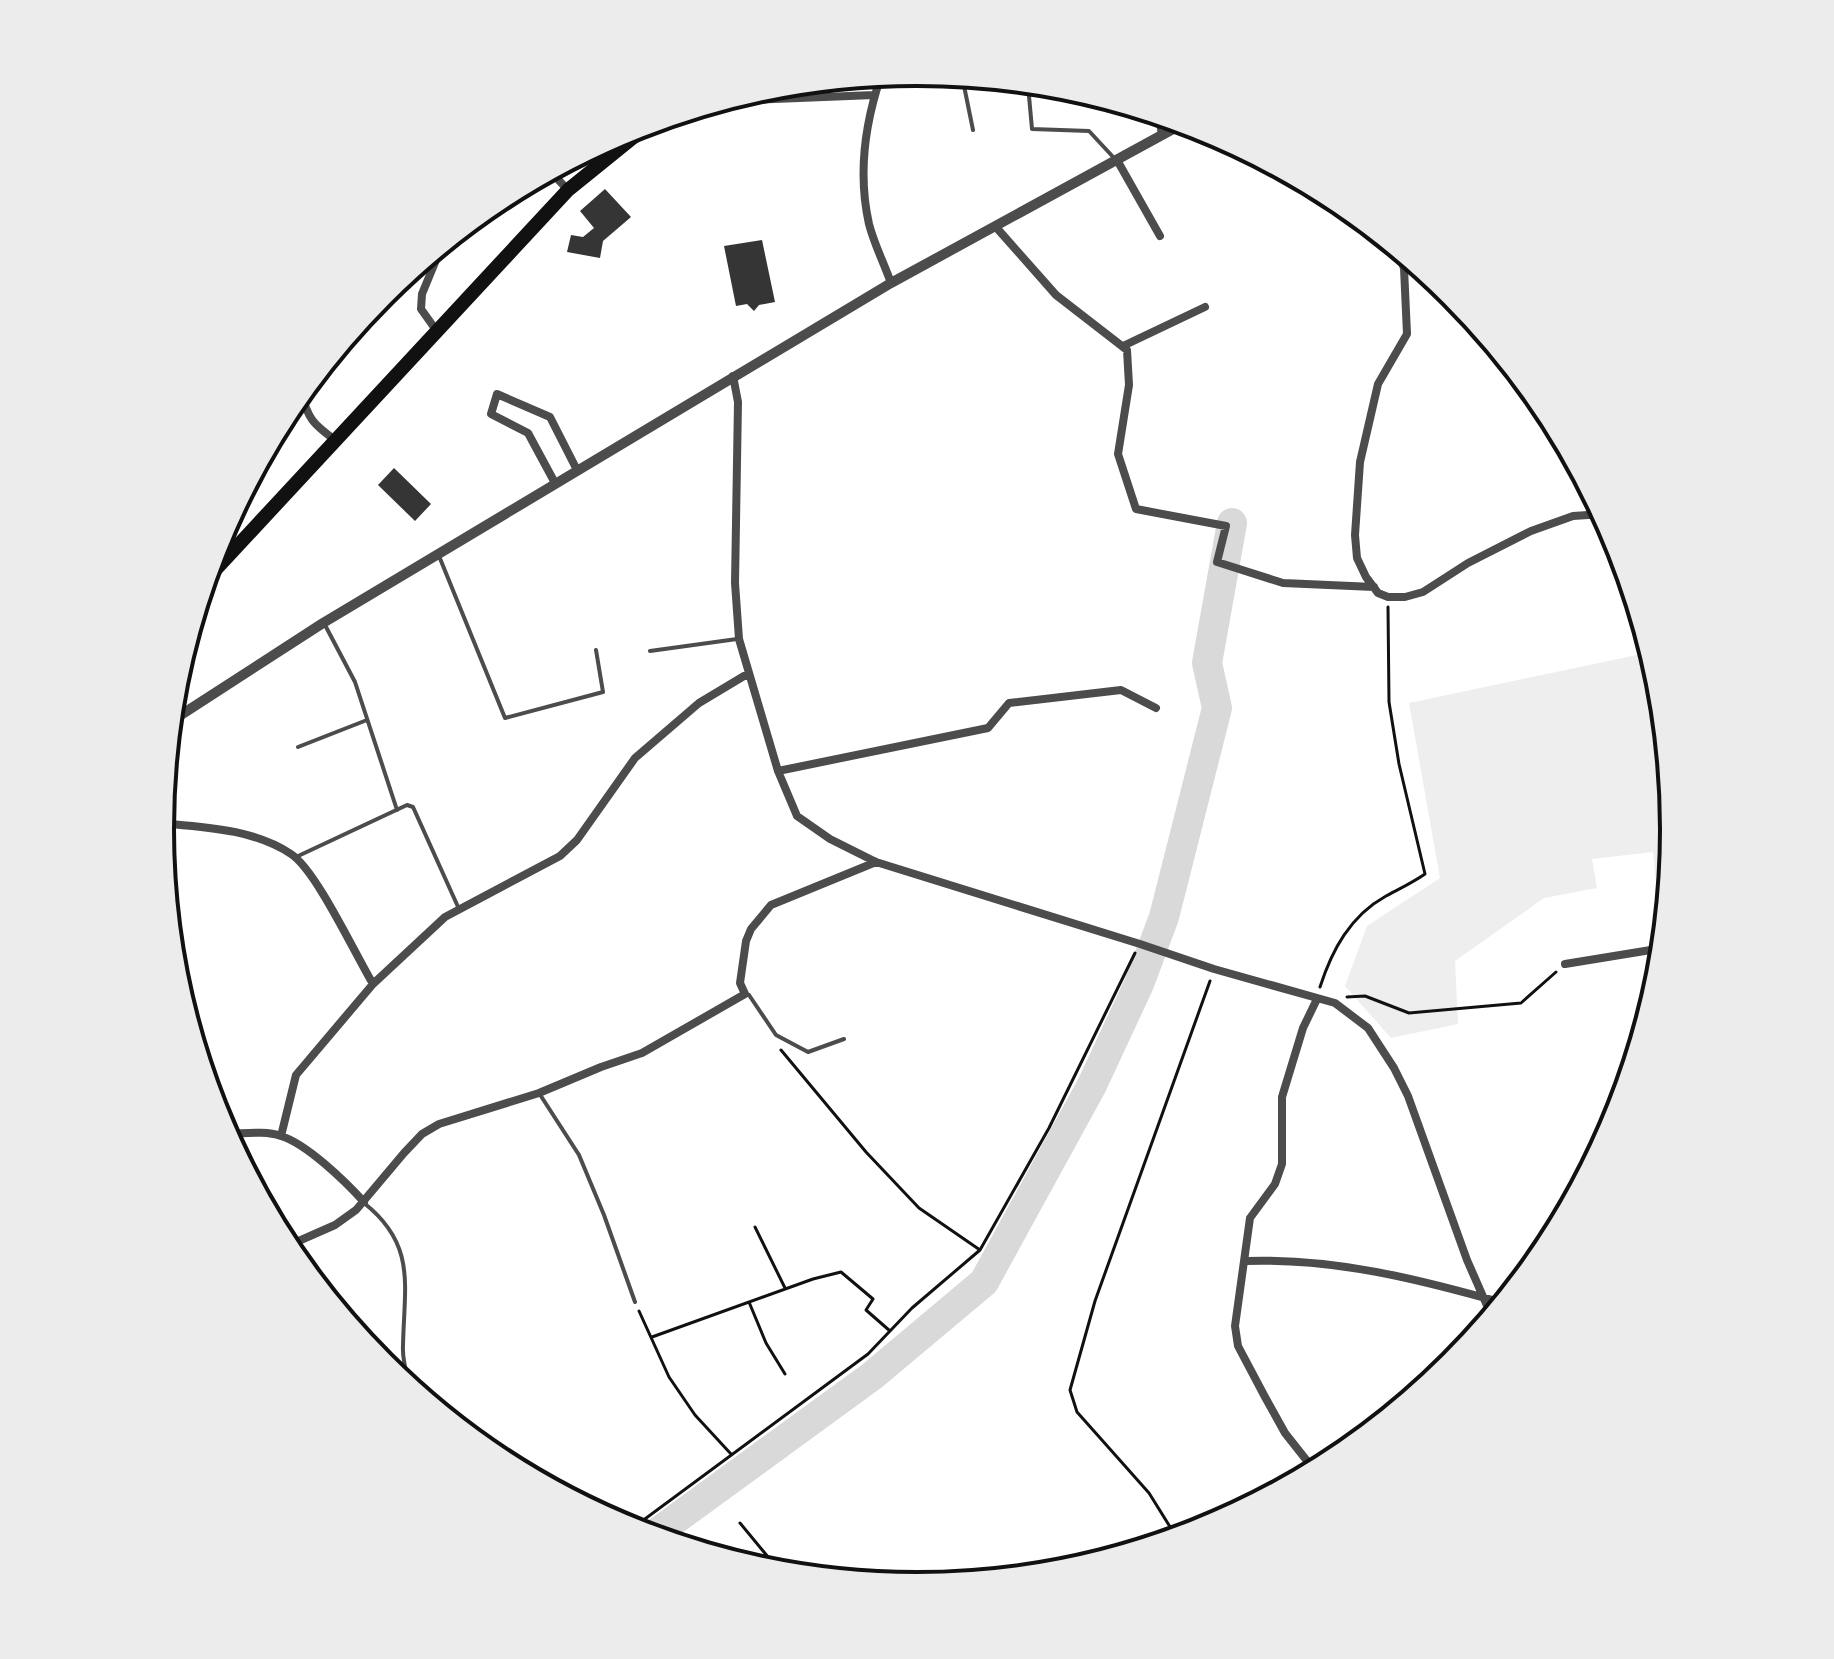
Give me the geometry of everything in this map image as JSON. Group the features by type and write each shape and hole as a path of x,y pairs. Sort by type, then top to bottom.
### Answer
{"main road":[{"path":"225,560 568,190 618,149"}],"street":[{"path":"877,88 863,158 864,190 870,225 891,283"},
{"path":"779,99 874,95"},
{"path":"183,714 323,623 733,376 891,283 1170,131"},
{"path":"1117,160 1160,236"},
{"path":"558,179 568,190"},
{"path":"995,226 1056,295 1127,350 1129,385 1118,454 1136,509 1226,526 1217,562 1283,583 1374,587"},
{"path":"434,265 422,294 421,309 436,330"},
{"path":"1404,269 1407,334 1378,384 1360,462 1355,535 1357,558 1378,593 1388,597 1405,597 1423,592 1468,563 1531,531 1573,516 1590,515"},
{"path":"1123,346 1205,307"},
{"path":"733,376 738,402 735,583 739,639 778,771 797,816 830,839 876,862 1214,969 1335,1003 1368,1028 1394,1068 1408,1096 1467,1260 1487,1306"},
{"path":"555,483 528,433 491,414 497,394 550,417 577,470"},
{"path":"305,407 314,425 335,440"},
{"path":"281,1136 296,1075 373,984 445,917 560,856 577,840 635,758 699,703 749,673"},
{"path":"778,771 988,728 1009,703 1121,690 1156,708"},
{"path":"174,825 247,835 296,857 316,883 373,984"},
{"path":"298,1241 335,1225 364,1202 422,1134 439,1124 539,1093 642,1053 745,994 740,983 746,941 751,929 771,905 876,862"},
{"path":"1565,964 1650,950"},
{"path":"1308,1462 1285,1433 1238,1346 1235,1326 1250,1218 1275,1184 1282,1164 1282,1097 1303,1028 1317,999"},
{"path":"239,1134 281,1136 318,1160 364,1202"},
{"path":"1246,1261 1311,1261 1366,1268 1492,1300"}],"lane":[{"path":"964,88 973,130"},
{"path":"1029,94 1032,129 1089,131 1117,160"},
{"path":"1159,126 1160,136"},
{"path":"438,554 505,718 603,692 596,650"},
{"path":"323,623 355,682 397,810"},
{"path":"650,651 739,639"},
{"path":"298,747 367,720"},
{"path":"296,857 407,805 413,807 459,910"},
{"path":"745,994 749,995 776,1035 808,1052 844,1039"},
{"path":"539,1093 579,1155 635,1302"},
{"path":"364,1202 389,1226 399,1242 404,1260 407,1292 403,1348 407,1369"}],"path":[{"path":"1317,999 1337,945 1350,925 1364,910 1425,874 1399,764 1389,702 1388,597"},
{"path":"643,1520 868,1354 912,1308 980,1250 1049,1128 1144,945"},
{"path":"1335,1003 1342,997 1365,996 1409,1013 1521,1003 1565,964"},
{"path":"1171,1528 1149,1493 1077,1412 1070,1390 1095,1301 1214,969"},
{"path":"776,1035 785,1057 866,1152 919,1208 980,1250"},
{"path":"755,1227 786,1289"},
{"path":"652,1337 841,1272 873,1299 866,1310 890,1331"},
{"path":"635,1302 669,1377 695,1415 731,1454"},
{"path":"749,1302 766,1343 785,1374"},
{"path":"740,1523 769,1558"}],"shaded area":[{"path":"1639,655 1654,732 1659,781 1659,878 1657,896 1653,852 1592,859 1597,888 1544,898 1455,961 1458,1024 1391,1038 1345,986 1367,926 1440,878 1409,703"}],"building":[{"path":"605,189 631,217 603,241 600,258 567,252 571,235 583,237 594,228 580,211"},
{"path":"762,240 775,302 759,305 754,311 747,304 736,306 724,246"},
{"path":"394,468 431,504 415,521 378,485"}],"waterway":[{"path":"663,1528 872,1376 984,1282 1092,1085 1139,984 1164,917 1217,708 1207,663 1232,523"}]}
